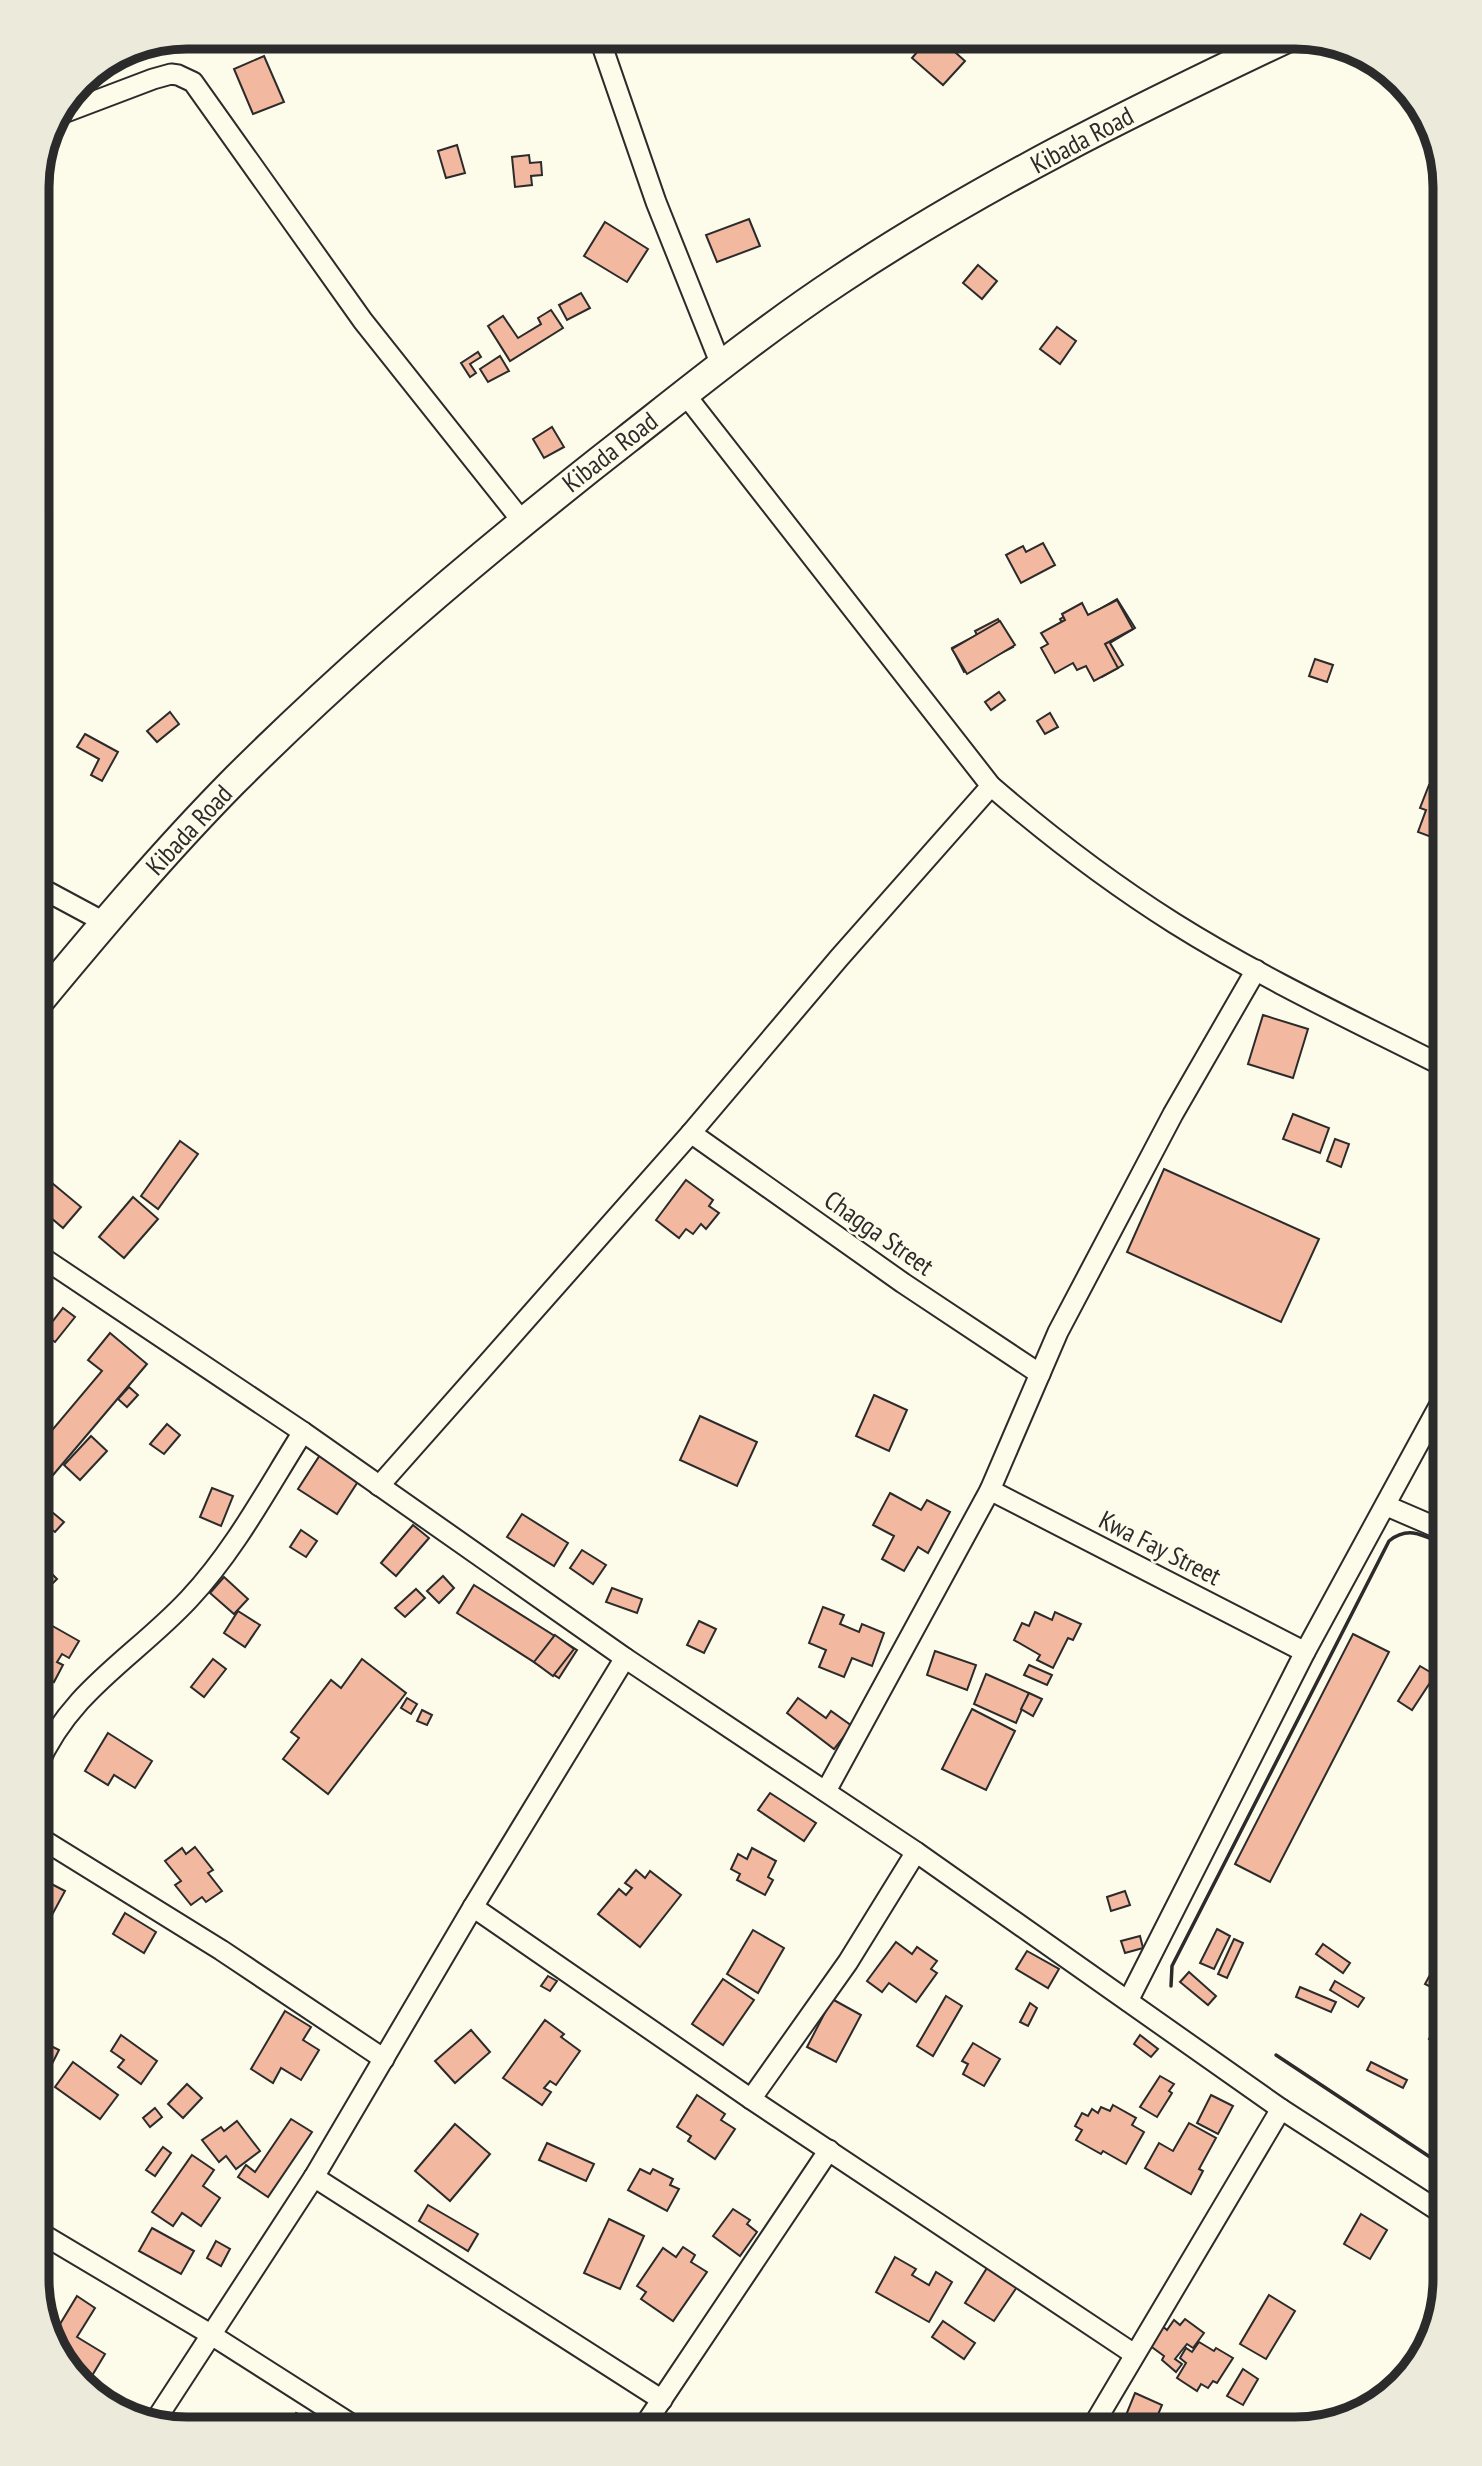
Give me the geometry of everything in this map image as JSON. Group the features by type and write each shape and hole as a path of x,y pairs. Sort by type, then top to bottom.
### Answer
{"main road":[{"name":"Kibada Road","path":"49,989 104,922 231,784 307,710 522,521 684,393 838,281 968,201 1145,106 1264,49"}],"street":[{"path":"603,49 656,202 721,365"},
{"path":"74,109 171,74 193,82 363,321 522,521"},
{"path":"684,393 991,786 1052,838 1174,923 1256,970 1433,1061"},
{"path":"379,1486 691,1133 839,958 991,786"},
{"path":"49,892 104,922"},
{"path":"826,1791 990,1490 1058,1332 1173,1114 1256,970"},
{"name":"Chagga Street","path":"691,1133 903,1283 1040,1374"},
{"path":"49,1262 303,1432 625,1658 826,1791 1281,2109 1433,2207"},
{"path":"1128,2001 1305,1652 1433,1418"},
{"path":"49,1742 87,1691 188,1601 213,1571 236,1540 303,1432"},
{"name":"Kwa Fay Street","path":"990,1490 1305,1652"},
{"path":"1387,1506 1433,1526"},
{"path":"159,2414 314,2177 473,1907 625,1658"},
{"path":"49,1843 221,1950 384,2059"},
{"path":"751,2099 848,1962 916,1853"},
{"path":"473,1907 751,2099 1134,2354"},
{"path":"1098,2417 1281,2109"},
{"path":"650,2417 830,2150"},
{"path":"314,2177 662,2400"},
{"path":"49,2238 210,2334 340,2417"}],"building":[{"path":"920,49 952,49 965,61 943,85 912,58"},
{"path":"264,56 284,102 253,114 234,69"},
{"path":"457,145 465,173 446,178 438,151"},
{"path":"529,155 530,163 541,162 542,175 531,176 532,185 515,187 512,157"},
{"path":"749,219 760,246 717,262 706,235"},
{"path":"605,222 648,249 627,282 584,256"},
{"path":"978,265 997,281 982,299 963,283"},
{"path":"581,293 590,308 567,320 559,305"},
{"path":"551,310 563,328 510,361 488,326 503,316 518,338 541,324 538,318"},
{"path":"1057,327 1076,341 1060,364 1040,349"},
{"path":"478,352 481,357 470,364 476,373 470,377 461,363"},
{"path":"500,356 509,371 488,382 480,369"},
{"path":"552,427 564,447 544,458 533,439"},
{"path":"1043,543 1055,565 1021,583 1006,555 1023,546 1026,552"},
{"path":"1117,599 1135,628 1110,643 1123,665 1102,677 1074,631 1068,634 1060,619 1080,607 1086,617"},
{"path":"1117,600 1133,629 1105,644 1118,668 1094,681 1086,666 1077,670 1073,663 1055,673 1041,648 1048,644 1041,633 1065,620 1062,614 1082,603 1088,615"},
{"path":"998,619 1013,647 964,672 952,648 977,635 975,631"},
{"path":"1000,621 1015,645 967,674 952,649"},
{"path":"1315,659 1333,665 1327,682 1309,676"},
{"path":"999,692 1005,700 991,710 985,702"},
{"path":"170,712 179,724 157,742 147,731"},
{"path":"1050,713 1058,727 1045,734 1037,721"},
{"path":"85,734 118,752 102,781 91,775 99,759 77,747"},
{"path":"1429,785 1433,786 1433,838 1418,832 1426,810 1420,808"},
{"path":"1263,1015 1308,1029 1293,1078 1248,1064"},
{"path":"1293,1114 1329,1128 1320,1153 1283,1139"},
{"path":"1335,1139 1349,1144 1341,1167 1327,1161"},
{"path":"180,1141 198,1154 158,1209 141,1196"},
{"path":"1164,1169 1319,1239 1281,1322 1127,1252"},
{"path":"686,1180 713,1200 709,1206 719,1213 706,1229 701,1224 693,1234 686,1229 679,1238 656,1220"},
{"path":"52,1183 81,1207 63,1228 49,1216 49,1187"},
{"path":"133,1197 158,1219 124,1258 99,1237"},
{"path":"63,1308 75,1317 55,1342 49,1338 49,1326"},
{"path":"110,1333 147,1364 49,1480 49,1434 102,1371 88,1360"},
{"path":"129,1387 138,1395 127,1407 118,1399"},
{"path":"874,1395 907,1410 889,1451 856,1436"},
{"path":"700,1416 757,1442 737,1486 680,1460"},
{"path":"167,1424 180,1435 164,1454 150,1444"},
{"path":"91,1436 107,1451 80,1480 64,1465"},
{"path":"320,1455 359,1480 337,1514 298,1489"},
{"path":"212,1488 233,1496 221,1526 200,1517"},
{"path":"890,1493 921,1510 927,1500 950,1512 928,1553 918,1547 904,1571 882,1559 894,1536 873,1525"},
{"path":"52,1512 64,1522 55,1532 49,1528 49,1516"},
{"path":"522,1514 568,1543 554,1566 507,1537"},
{"path":"413,1525 429,1538 396,1576 381,1563"},
{"path":"301,1530 317,1541 306,1557 290,1547"},
{"path":"582,1550 606,1565 593,1584 570,1568"},
{"path":"49,1571 57,1579 49,1587"},
{"path":"443,1576 454,1588 439,1603 427,1591"},
{"path":"224,1577 248,1599 234,1614 210,1593"},
{"path":"474,1585 577,1650 559,1678 457,1613"},
{"path":"612,1588 642,1599 637,1613 606,1602"},
{"path":"416,1589 425,1598 405,1617 395,1608"},
{"path":"823,1607 844,1615 840,1624 859,1632 862,1624 884,1633 872,1666 852,1658 844,1677 819,1667 826,1650 809,1643"},
{"path":"238,1611 260,1625 245,1647 224,1633"},
{"path":"1035,1612 1052,1620 1055,1612 1081,1624 1073,1640 1068,1638 1053,1668 1037,1660 1040,1655 1014,1640 1022,1623 1029,1626"},
{"path":"699,1621 716,1629 704,1653 687,1645"},
{"path":"49,1624 79,1641 69,1658 62,1654 57,1662 63,1665 54,1682 49,1679"},
{"path":"1353,1634 1389,1652 1270,1882 1235,1864"},
{"path":"555,1635 574,1649 553,1676 534,1662"},
{"path":"935,1651 976,1665 967,1690 927,1675"},
{"path":"213,1659 226,1669 204,1697 191,1687"},
{"path":"362,1659 406,1693 328,1794 283,1759 299,1738 291,1732 331,1680 341,1688"},
{"path":"1029,1665 1052,1675 1047,1685 1024,1675"},
{"path":"1420,1666 1433,1674 1433,1678 1412,1710 1398,1701"},
{"path":"986,1674 1029,1693 1016,1723 974,1704"},
{"path":"1029,1693 1042,1699 1033,1716 1021,1709"},
{"path":"407,1698 417,1704 411,1714 401,1708"},
{"path":"798,1698 826,1718 831,1711 852,1726 834,1749 787,1713"},
{"path":"972,1709 1015,1731 986,1790 942,1769"},
{"path":"422,1710 432,1715 427,1725 417,1721"},
{"path":"108,1733 152,1761 135,1788 114,1775 108,1785 85,1771"},
{"path":"770,1793 816,1823 804,1841 758,1810"},
{"path":"195,1847 213,1870 208,1873 222,1891 206,1902 202,1897 191,1905 175,1885 181,1881 165,1861 182,1848 186,1854"},
{"path":"752,1848 776,1861 768,1877 773,1880 765,1895 737,1880 740,1874 731,1869 738,1854 747,1859"},
{"path":"636,1870 645,1878 650,1871 681,1895 640,1947 598,1914 619,1889 626,1895 632,1888 625,1883"},
{"path":"49,1883 65,1891 52,1915 49,1913"},
{"path":"1125,1891 1130,1905 1111,1911 1107,1897"},
{"path":"125,1913 156,1932 144,1953 113,1934"},
{"path":"1217,1929 1230,1936 1214,1969 1200,1963"},
{"path":"753,1930 784,1948 758,1993 727,1974"},
{"path":"1140,1936 1143,1948 1125,1953 1121,1941"},
{"path":"1234,1939 1243,1943 1227,1978 1218,1974"},
{"path":"896,1942 912,1954 917,1947 937,1961 931,1969 937,1973 916,2002 889,1983 882,1992 867,1981"},
{"path":"1323,1944 1350,1963 1343,1973 1316,1954"},
{"path":"1027,1951 1059,1969 1048,1988 1016,1969"},
{"path":"1433,1969 1433,1988 1425,1984"},
{"path":"1189,1972 1216,1996 1208,2005 1180,1982"},
{"path":"548,1976 557,1981 550,1991 541,1986"},
{"path":"723,1979 754,2000 723,2045 692,2024"},
{"path":"1335,1981 1364,1998 1358,2007 1330,1990"},
{"path":"1300,1987 1336,2002 1331,2012 1296,1997"},
{"path":"946,1996 962,2006 933,2056 917,2046"},
{"path":"832,1999 861,2015 836,2062 807,2047"},
{"path":"1030,2003 1037,2008 1028,2026 1020,2022"},
{"path":"285,2011 311,2027 303,2040 319,2050 301,2080 281,2068 273,2083 251,2069"},
{"path":"545,2020 564,2034 561,2037 580,2051 556,2085 550,2081 544,2088 551,2092 542,2105 503,2078"},
{"path":"471,2030 490,2052 455,2083 435,2061"},
{"path":"121,2035 157,2061 141,2084 118,2067 124,2060 111,2051"},
{"path":"1140,2035 1158,2049 1151,2057 1134,2044"},
{"path":"973,2043 1000,2059 984,2086 963,2074 968,2064 962,2061"},
{"path":"49,2045 59,2050 49,2070"},
{"path":"73,2062 118,2095 100,2119 55,2087"},
{"path":"1371,2062 1407,2080 1403,2088 1367,2070"},
{"path":"1160,2076 1174,2084 1169,2091 1172,2093 1157,2117 1140,2107"},
{"path":"187,2084 202,2098 183,2118 168,2104"},
{"path":"697,2095 725,2114 721,2120 735,2129 715,2159 688,2141 691,2136 677,2127"},
{"path":"1211,2095 1233,2106 1218,2134 1197,2123"},
{"path":"1113,2105 1136,2118 1132,2125 1144,2132 1126,2164 1076,2140 1082,2130 1075,2126 1082,2113 1088,2116 1092,2109 1098,2113 1101,2107 1110,2111"},
{"path":"155,2108 162,2117 150,2127 143,2118"},
{"path":"291,2119 312,2132 268,2197 238,2177 246,2165 255,2172"},
{"path":"237,2121 260,2151 236,2169 226,2156 219,2162 202,2140 221,2127 224,2131"},
{"path":"1189,2123 1216,2138 1199,2169 1203,2171 1191,2194 1145,2168 1159,2143 1173,2151"},
{"path":"455,2124 490,2154 450,2201 415,2171"},
{"path":"547,2143 594,2164 586,2181 539,2160"},
{"path":"163,2147 171,2153 155,2176 146,2170"},
{"path":"192,2155 214,2170 203,2186 220,2198 201,2226 182,2213 173,2226 152,2212"},
{"path":"640,2169 650,2174 653,2169 673,2179 670,2185 679,2189 667,2211 628,2190"},
{"path":"428,2205 478,2234 468,2251 419,2221"},
{"path":"733,2209 750,2220 747,2224 757,2232 740,2256 713,2236"},
{"path":"1361,2214 1387,2230 1370,2259 1344,2244"},
{"path":"609,2219 644,2236 620,2289 584,2273"},
{"path":"152,2228 194,2251 181,2274 139,2251"},
{"path":"216,2241 230,2249 221,2266 207,2258"},
{"path":"683,2247 695,2255 691,2262 707,2272 673,2321 641,2299 646,2292 637,2286 663,2248 676,2257"},
{"path":"895,2257 916,2269 912,2275 929,2285 936,2272 952,2282 929,2322 876,2292"},
{"path":"987,2268 1017,2287 994,2321 965,2303"},
{"path":"1269,2295 1295,2311 1266,2359 1240,2344"},
{"path":"77,2296 95,2308 77,2337 105,2354 91,2378 72,2355 58,2328"},
{"path":"1185,2319 1204,2333 1193,2348 1187,2344 1175,2359 1182,2364 1176,2372 1162,2360 1164,2356 1149,2345 1161,2325 1167,2330 1174,2320 1180,2325"},
{"path":"943,2321 975,2343 964,2359 932,2337"},
{"path":"1199,2342 1233,2358 1217,2383 1213,2381 1208,2388 1201,2384 1197,2391 1177,2378 1186,2363 1180,2358 1186,2348 1192,2352"},
{"path":"1243,2369 1258,2379 1243,2405 1227,2396"},
{"path":"1135,2393 1162,2405 1157,2417 1125,2417"}],"wall":[{"path":"1171,1986 1172,1966 1389,1541 1396,1536 1410,1533 1433,1540"},
{"path":"1276,2055 1433,2159"}]}
